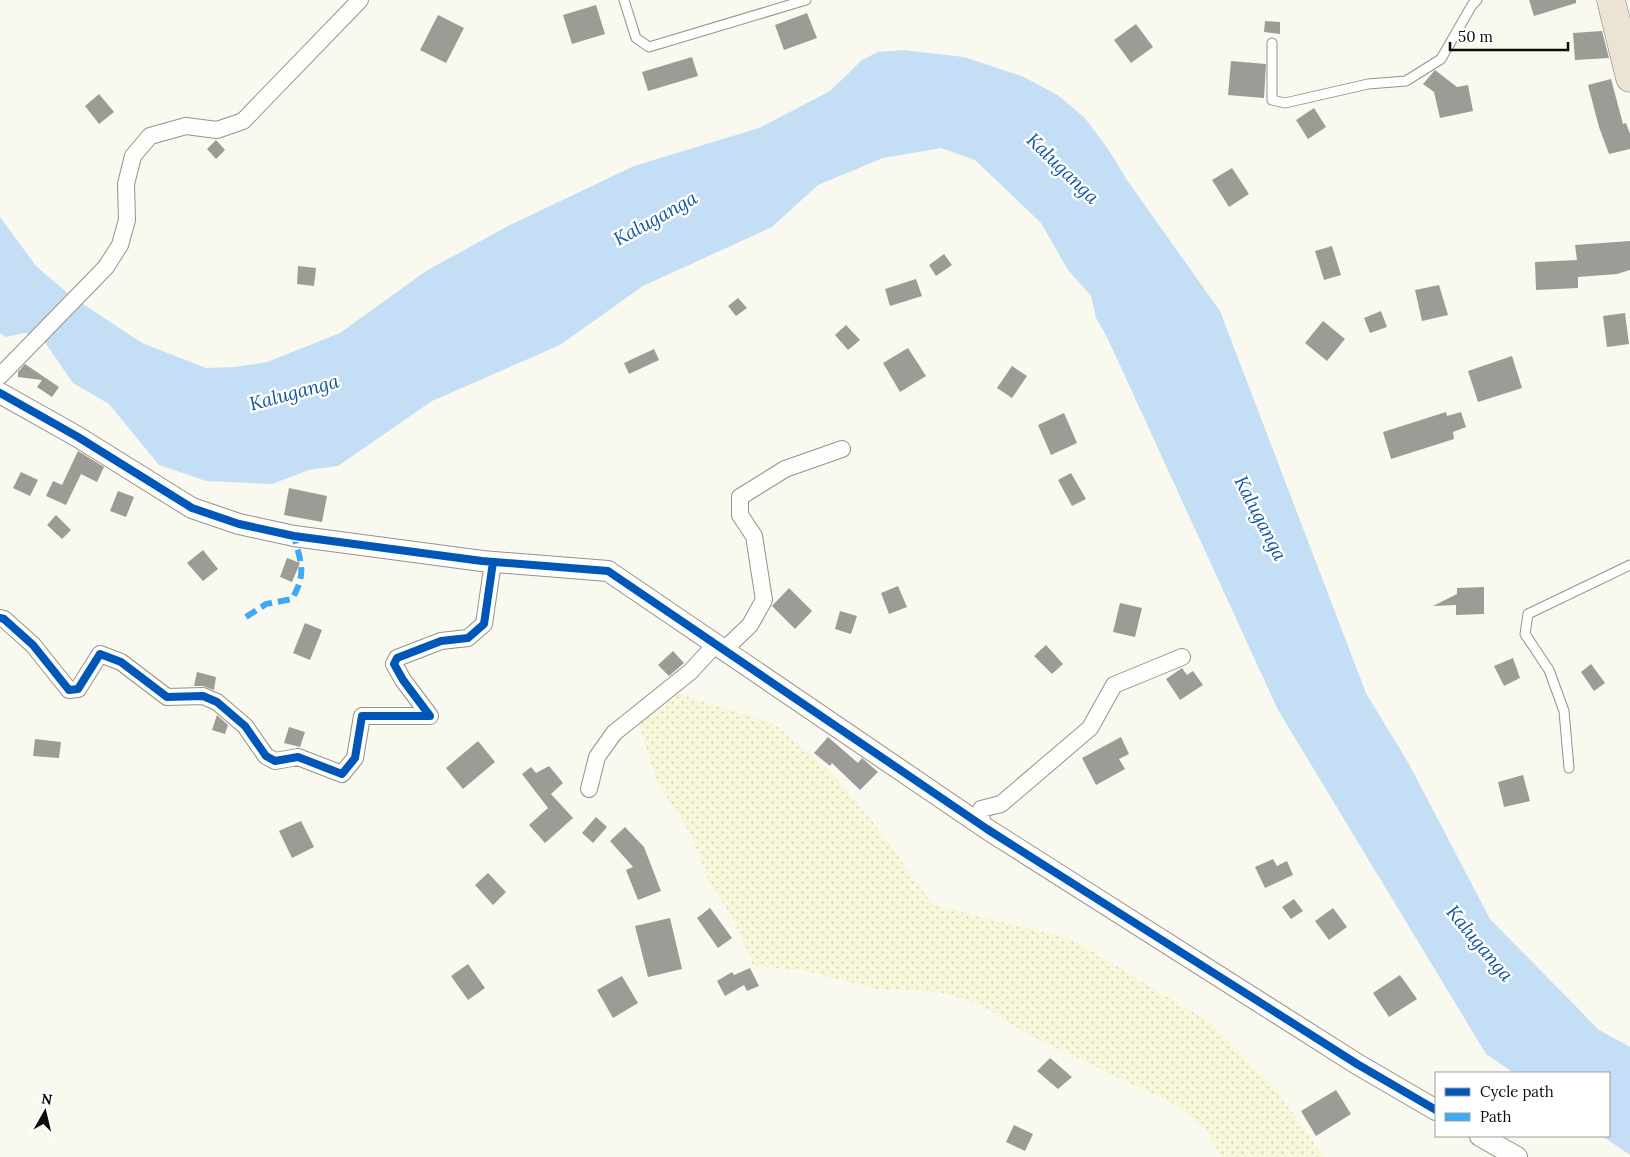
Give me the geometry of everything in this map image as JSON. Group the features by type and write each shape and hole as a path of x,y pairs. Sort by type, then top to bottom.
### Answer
{"highway":[{"path":"1616,10 1630,78"}],"street":[{"path":"0,376 106,267 115,252 127,220 126,184 133,156 150,136 186,126 217,130 243,120 360,0"},
{"path":"0,393 78,437 192,508 239,524 294,536 493,562 608,571 982,825 1349,1059 1435,1109"},
{"path":"589,789 597,757 614,733 750,625 764,600 754,536 740,515 740,497 785,469 842,449"},
{"path":"0,618 4,619 33,645 69,690 78,689 100,654 121,662 167,697 203,696 217,702 245,726 266,756 275,761 298,757 342,774 355,758 362,716 430,716 403,680 394,664 397,658 441,641 468,638 484,624 493,562"},
{"path":"982,825 981,809 1001,804 1090,728 1114,685 1182,658"},
{"path":"1482,1137 1517,1157"}],"lane":[{"path":"624,0 636,38 649,47 806,0"},
{"path":"1272,43 1272,100 1286,103 1368,84 1406,81 1441,59 1472,5 1477,0"},
{"path":"1570,768 1564,711 1549,670 1525,634 1528,614 1630,565"}],"green space":[{"path":"679,694 774,724 828,769 877,827 933,905 1071,939 1211,1023 1279,1094 1324,1157 1221,1157 1206,1130 1176,1105 1027,1034 981,1005 940,992 876,989 805,971 753,966 734,921 710,883 689,831 657,782 639,724"}],"water":[{"name":"Kaluganga","path":"904,50 964,57 1024,77 1059,96 1085,118 1220,311 1366,693 1409,764 1490,919 1599,1030 1630,1047 1630,1155 1603,1137 1610,1137 1610,1072 1513,1072 1486,1054 1278,710 1106,335 1096,318 1091,296 1068,270 1041,223 975,160 941,148 883,158 818,185 772,227 643,286 560,345 432,401 338,466 309,470 272,484 206,481 159,465 109,404 73,383 44,341 25,333 6,337 0,333 0,217 36,266 71,296 142,343 206,368 235,367 267,362 340,333 426,271 508,226 634,166 759,128 830,91 862,60 878,52"}],"building":[{"path":"1529,0 1576,0 1576,3 1534,16"},
{"path":"596,5 605,34 572,44 563,15"},
{"path":"807,13 817,38 784,50 775,25"},
{"path":"438,15 464,28 446,63 420,50"},
{"path":"1265,21 1280,22 1280,34 1264,32"},
{"path":"1136,24 1153,47 1131,63 1114,40"},
{"path":"1602,31 1609,58 1575,60 1573,33"},
{"path":"692,57 698,76 648,91 642,72"},
{"path":"1231,61 1266,64 1264,98 1228,95"},
{"path":"1435,70 1457,87 1468,85 1473,111 1440,118 1434,92 1423,84"},
{"path":"1611,79 1623,124 1626,123 1630,134 1630,149 1609,154 1599,127 1588,85"},
{"path":"99,94 114,112 99,124 85,106"},
{"path":"1314,108 1326,127 1308,139 1296,120"},
{"path":"216,140 225,150 216,159 207,149"},
{"path":"1232,168 1249,194 1229,207 1212,180"},
{"path":"1630,241 1630,270 1617,274 1578,277 1578,288 1536,290 1535,262 1577,260 1575,245"},
{"path":"1332,246 1341,275 1324,280 1315,251"},
{"path":"944,254 952,265 936,276 929,265"},
{"path":"298,266 316,268 314,286 297,284"},
{"path":"916,279 922,296 890,306 885,289"},
{"path":"1439,285 1448,315 1422,321 1415,290"},
{"path":"738,298 747,308 736,316 728,306"},
{"path":"1381,311 1387,327 1370,333 1364,318"},
{"path":"1625,313 1629,344 1607,347 1603,316"},
{"path":"1323,321 1345,339 1327,361 1305,343"},
{"path":"846,325 860,340 848,350 835,335"},
{"path":"908,348 926,376 900,392 883,363"},
{"path":"654,349 659,360 629,374 624,363"},
{"path":"1512,356 1522,388 1478,402 1468,371"},
{"path":"25,364 59,387 52,397 37,387 42,380 18,377 18,372"},
{"path":"1012,366 1027,376 1012,398 997,388"},
{"path":"1446,412 1447,416 1461,412 1466,427 1453,432 1454,439 1391,459 1383,432"},
{"path":"1064,413 1077,443 1051,455 1038,425"},
{"path":"78,451 104,467 97,482 81,474 66,505 46,496 53,481 62,485"},
{"path":"21,472 38,480 30,496 13,488"},
{"path":"1071,473 1086,499 1072,506 1058,480"},
{"path":"289,488 327,496 322,522 284,515"},
{"path":"118,491 134,497 126,517 110,511"},
{"path":"56,515 71,530 62,539 47,525"},
{"path":"203,550 218,569 203,581 187,563"},
{"path":"287,558 300,563 292,582 280,577"},
{"path":"898,586 907,607 889,614 881,593"},
{"path":"1484,587 1484,614 1456,615 1456,605 1433,606 1457,594 1457,588"},
{"path":"789,588 812,611 795,629 772,606"},
{"path":"1120,603 1142,608 1135,637 1113,632"},
{"path":"840,611 857,616 851,634 835,629"},
{"path":"305,623 322,630 310,660 293,653"},
{"path":"1046,645 1063,664 1052,674 1034,656"},
{"path":"673,651 684,663 669,676 658,665"},
{"path":"1513,658 1520,678 1504,686 1494,666"},
{"path":"1591,664 1605,683 1594,691 1581,672"},
{"path":"1182,668 1187,675 1193,671 1203,685 1180,700 1166,679"},
{"path":"197,672 216,677 214,690 203,686 194,686"},
{"path":"217,715 228,725 225,734 212,730"},
{"path":"289,727 305,732 300,747 284,743"},
{"path":"828,737 858,763 862,758 878,772 860,790 832,763 830,766 814,753"},
{"path":"1121,737 1129,754 1119,759 1125,769 1096,785 1082,758"},
{"path":"35,739 61,742 59,758 33,756"},
{"path":"478,741 495,762 463,789 446,768"},
{"path":"549,766 563,783 551,794 573,818 545,843 529,825 548,808 522,774 531,767 536,773"},
{"path":"1523,775 1530,801 1504,807 1498,782"},
{"path":"596,817 607,827 593,843 582,833"},
{"path":"301,821 314,847 292,858 279,831"},
{"path":"625,827 644,847 661,891 638,900 626,870 633,867 610,841"},
{"path":"1273,859 1277,866 1287,861 1293,875 1265,888 1255,867"},
{"path":"488,873 506,892 493,905 475,885"},
{"path":"1294,899 1303,911 1291,919 1282,907"},
{"path":"710,908 732,938 718,948 697,918"},
{"path":"1333,908 1347,927 1329,940 1315,921"},
{"path":"670,918 682,969 648,977 635,926"},
{"path":"468,964 485,988 468,1000 451,976"},
{"path":"750,968 759,986 747,991 744,985 725,996 717,981 732,972 734,975"},
{"path":"1400,975 1417,999 1389,1017 1373,993"},
{"path":"622,976 638,1003 613,1018 597,990"},
{"path":"1050,1058 1072,1077 1058,1089 1037,1071"},
{"path":"1336,1090 1351,1114 1316,1136 1301,1111"},
{"path":"1014,1125 1033,1134 1025,1151 1006,1142"}],"marked path":[{"path":"246,617 266,604 292,599 297,590 301,575 294,536"}],"cycle path":[{"path":"0,393 78,437 192,508 239,524 294,536 482,561 608,571 987,829 1357,1064 1435,1109"},
{"path":"0,618 4,619 33,645 69,690 78,689 100,654 121,662 167,697 203,696 217,702 245,726 266,756 275,761 298,757 342,774 355,758 362,716 430,716 403,680 394,664 397,658 441,641 468,638 484,624 493,562"}]}
